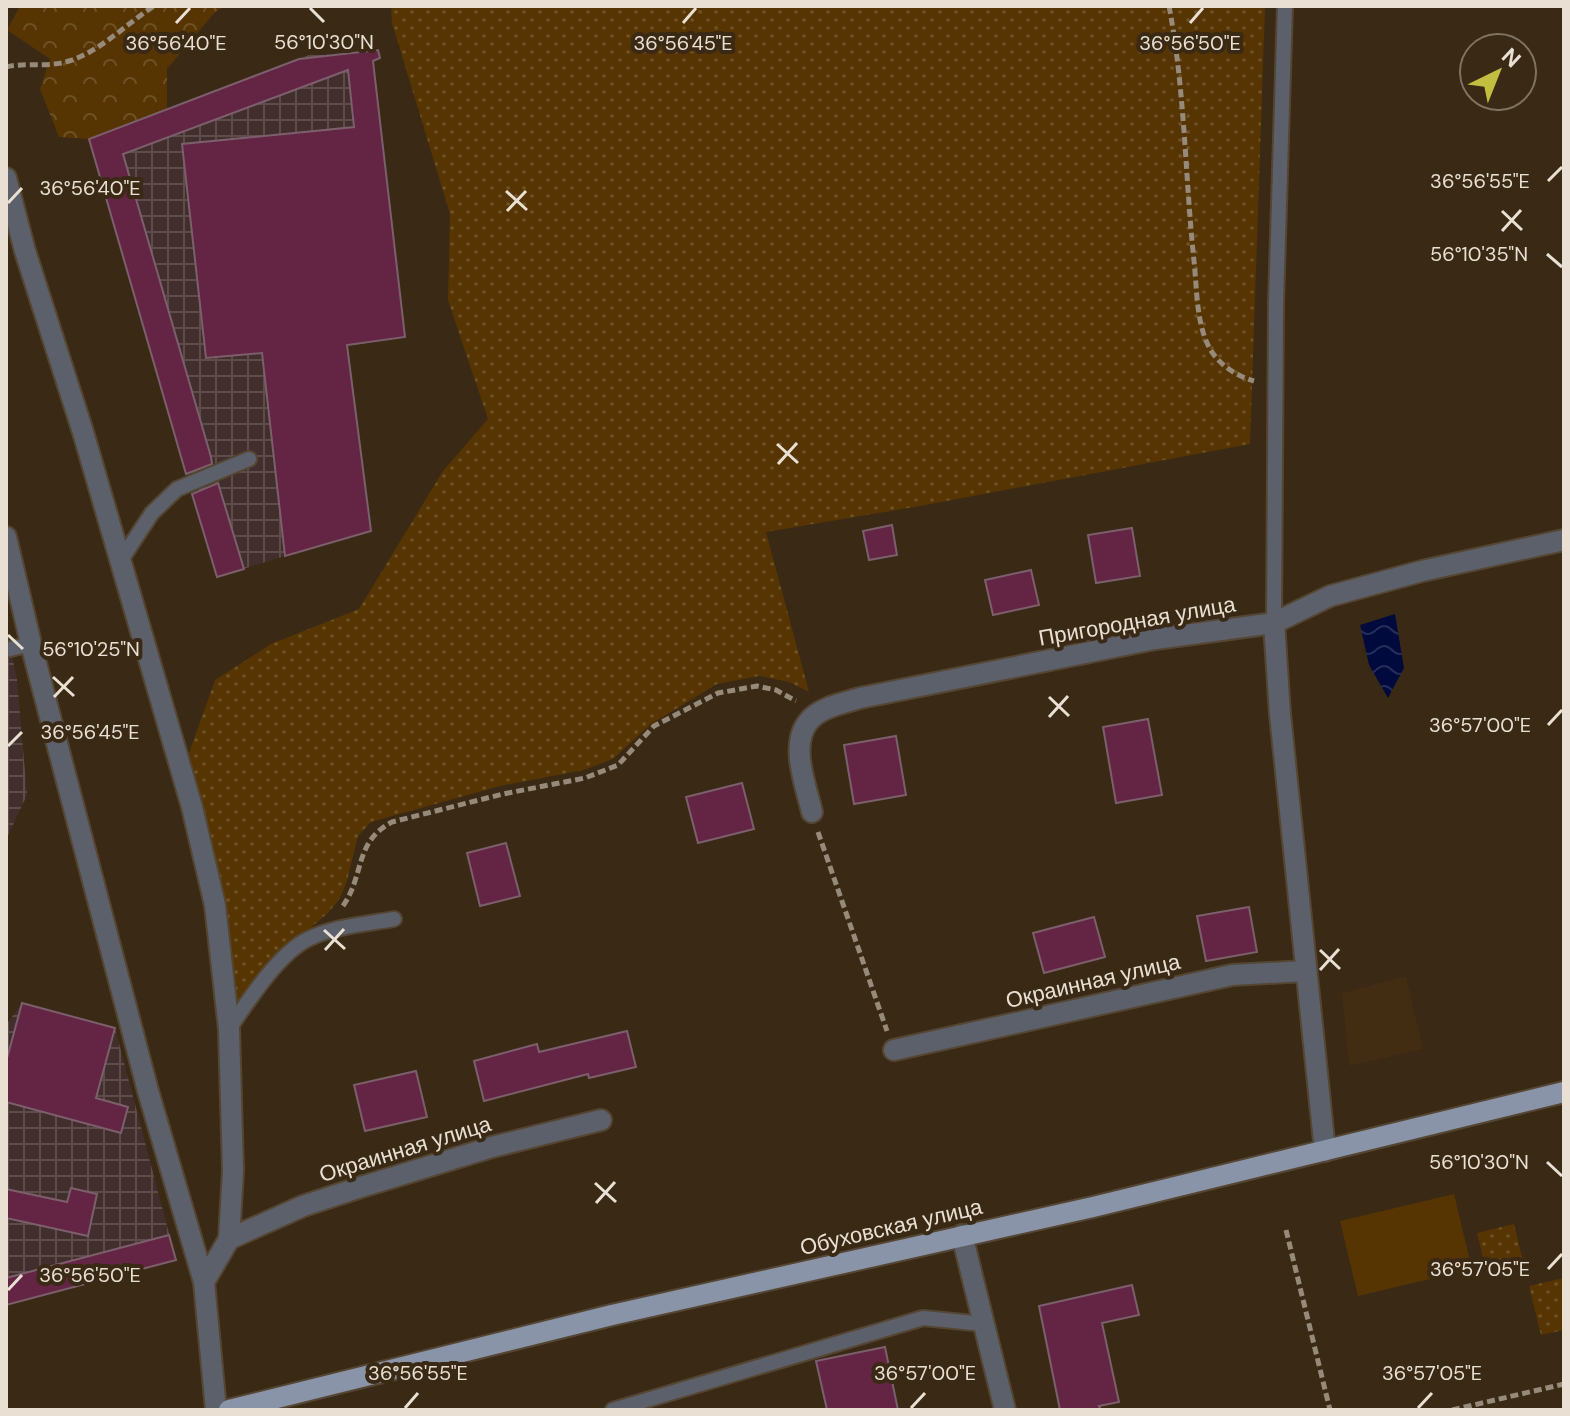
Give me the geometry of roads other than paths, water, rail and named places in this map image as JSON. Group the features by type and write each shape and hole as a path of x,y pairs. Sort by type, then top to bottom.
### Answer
{"main road":[{"name":"Обуховская улица","path":"229,1410 612,1315 1325,1151 1564,1092"}],"street":[{"path":"6,178 25,251 83,432 192,807 211,891 229,1029 233,1171 229,1239 204,1282"},
{"path":"6,537 148,1091 204,1282 216,1410"},
{"name":"Пригородная улица","path":"812,812 800,757 801,734 810,719 829,708 860,698 1155,639 1274,623 1330,596 1422,571 1564,540"},
{"path":"1274,623 1325,1151"},
{"name":"Окраинная улица","path":"894,1050 1232,975 1306,971"},
{"name":"Окраинная улица","path":"229,1239 303,1206 361,1187 492,1147 601,1120"},
{"path":"962,1235 1005,1410"}],"lane":[{"path":"1274,623 1275,386 1285,6"},
{"path":"119,563 152,513 177,489 249,459"},
{"path":"6,650 31,644"},
{"path":"229,1029 270,974 307,939 394,919"},
{"path":"613,1410 923,1318 984,1324"}],"water":[{"path":"1395,614 1404,668 1388,698 1369,665 1360,625"}]}
